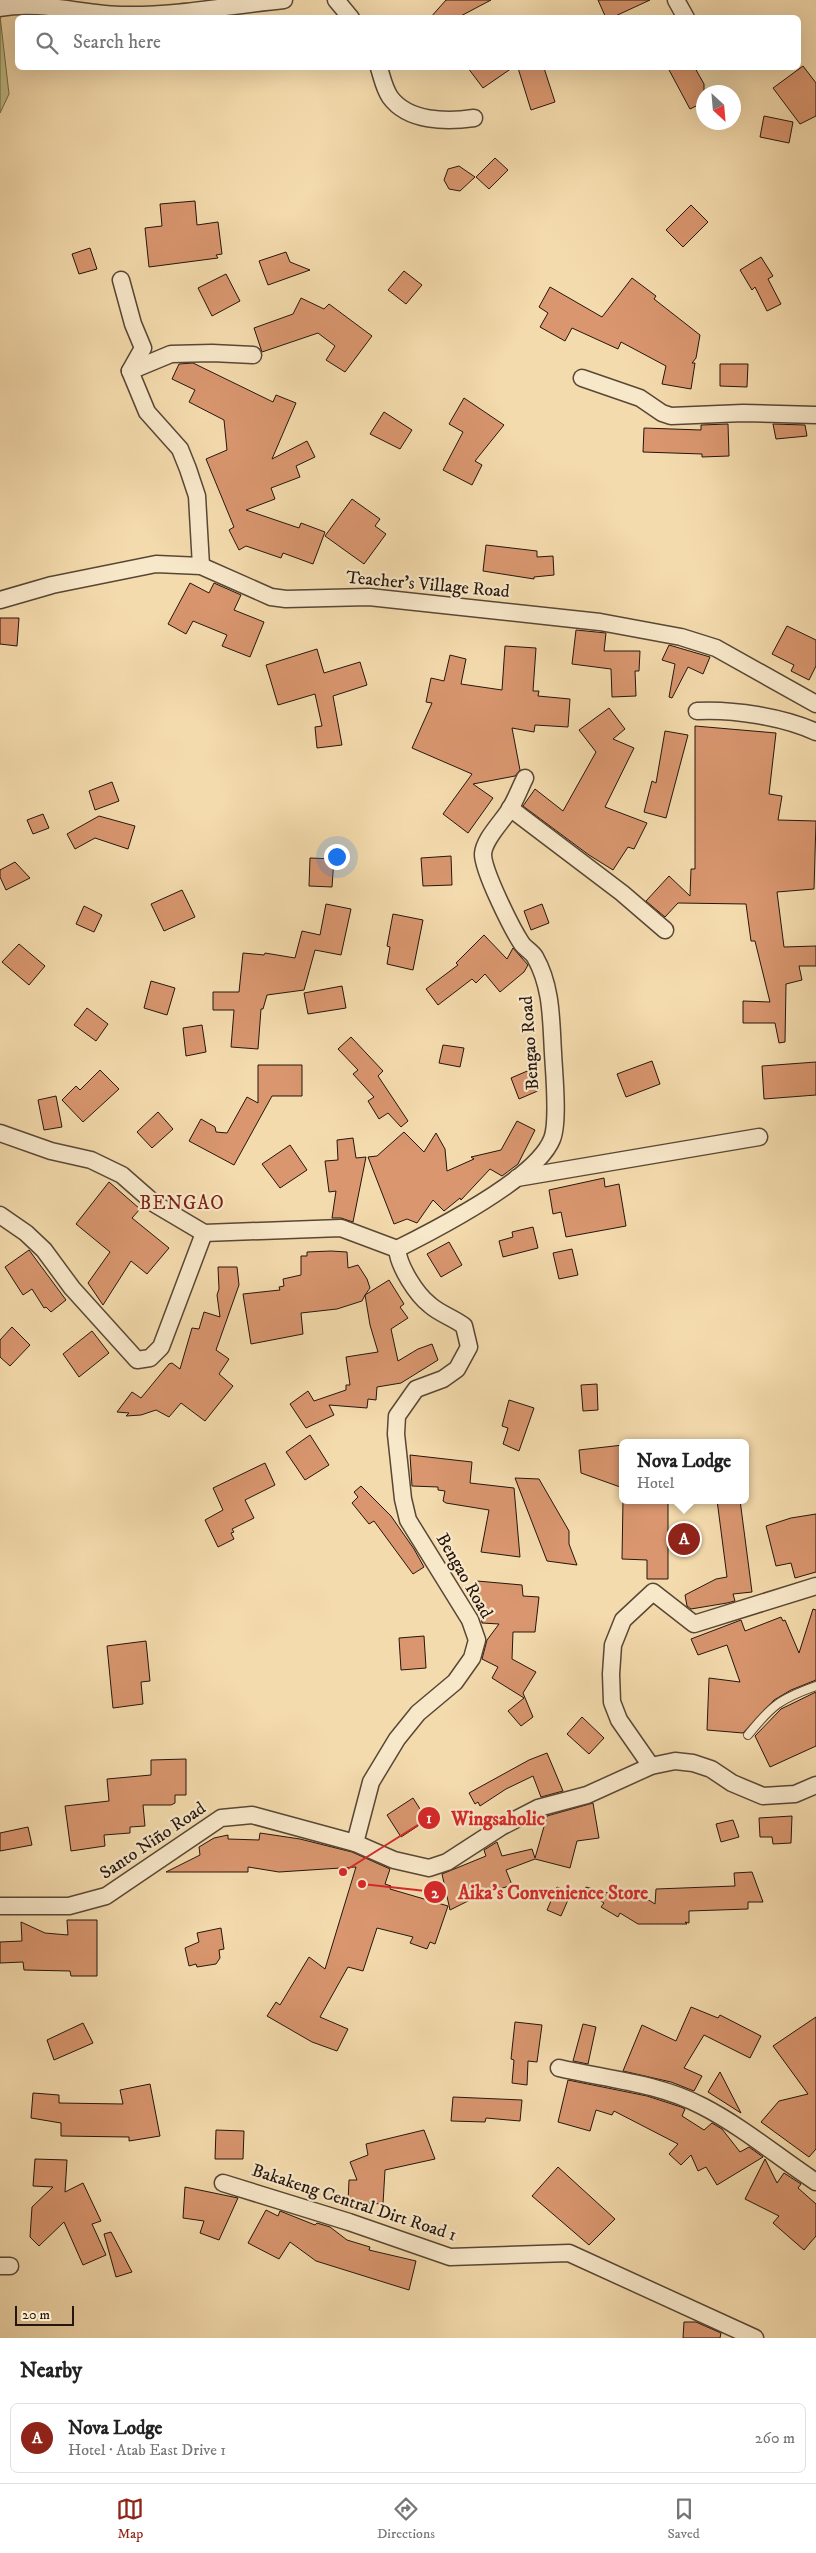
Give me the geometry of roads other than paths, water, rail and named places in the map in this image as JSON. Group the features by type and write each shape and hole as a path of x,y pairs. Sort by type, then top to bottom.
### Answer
{"street":[{"path":"0,8 62,9 123,15 167,14 284,0"},
{"path":"336,0 348,15"},
{"path":"676,0 684,15"},
{"path":"380,70 388,93 399,106 429,118 450,121 474,118"},
{"path":"121,280 128,309 144,348 130,372"},
{"path":"130,372 171,354 212,352 252,355"},
{"path":"130,372 147,412 180,450 188,469 197,496 201,566"},
{"path":"582,378 640,398 662,413 671,416 743,413 816,415"},
{"name":"Teacher's Village Road","path":"0,600 52,585 156,564 201,566 272,596 286,599 370,597 600,622 681,637 716,648 816,704"},
{"path":"698,711 722,711 775,719 802,725 816,732"},
{"name":"Bengao Road","path":"355,1843 371,1782 397,1739 418,1713 455,1682 472,1658 477,1640 470,1620 408,1520 403,1499 396,1434 397,1416 416,1389 443,1379 457,1369 469,1347 464,1326 432,1307 420,1296 400,1261 397,1249 448,1223 515,1179 546,1153 553,1137 555,1111 548,993 544,974 534,955 523,945 512,928 484,864 483,852 510,808 525,778"},
{"path":"510,808 622,892 665,930"},
{"path":"0,1133 51,1151 91,1160 122,1175 155,1204 204,1233 341,1228 397,1249"},
{"path":"515,1179 759,1137"},
{"path":"0,1215 26,1233 44,1250 72,1288 137,1360 150,1358 161,1347 204,1233"},
{"path":"651,1766 619,1720 612,1702 613,1645 623,1620 653,1592 694,1624 816,1586"},
{"path":"355,1843 394,1860 429,1868 447,1862 500,1827 538,1808 587,1796 651,1766 676,1761 694,1763 711,1769 732,1783 763,1796 795,1794 816,1785"},
{"name":"Santo Niño Road","path":"0,1906 69,1906 106,1896 221,1818 252,1815 355,1843"},
{"path":"559,2068 641,2084 701,2105 769,2148 816,2182"},
{"name":"Bakakeng Central Dirt Road 1","path":"223,2183 349,2222 450,2257 569,2253 755,2338"}],"lane":[{"path":"748,1735 766,1713 786,1697 816,1686"}],"place":[{"name":"Nova Lodge","path":"684,1539"},
{"name":"Wingsaholic","path":"343,1872"},
{"name":"Aika's Convenience Store","path":"362,1884"}],"district":[{"name":"BENGAO","path":"182,1203"}]}
